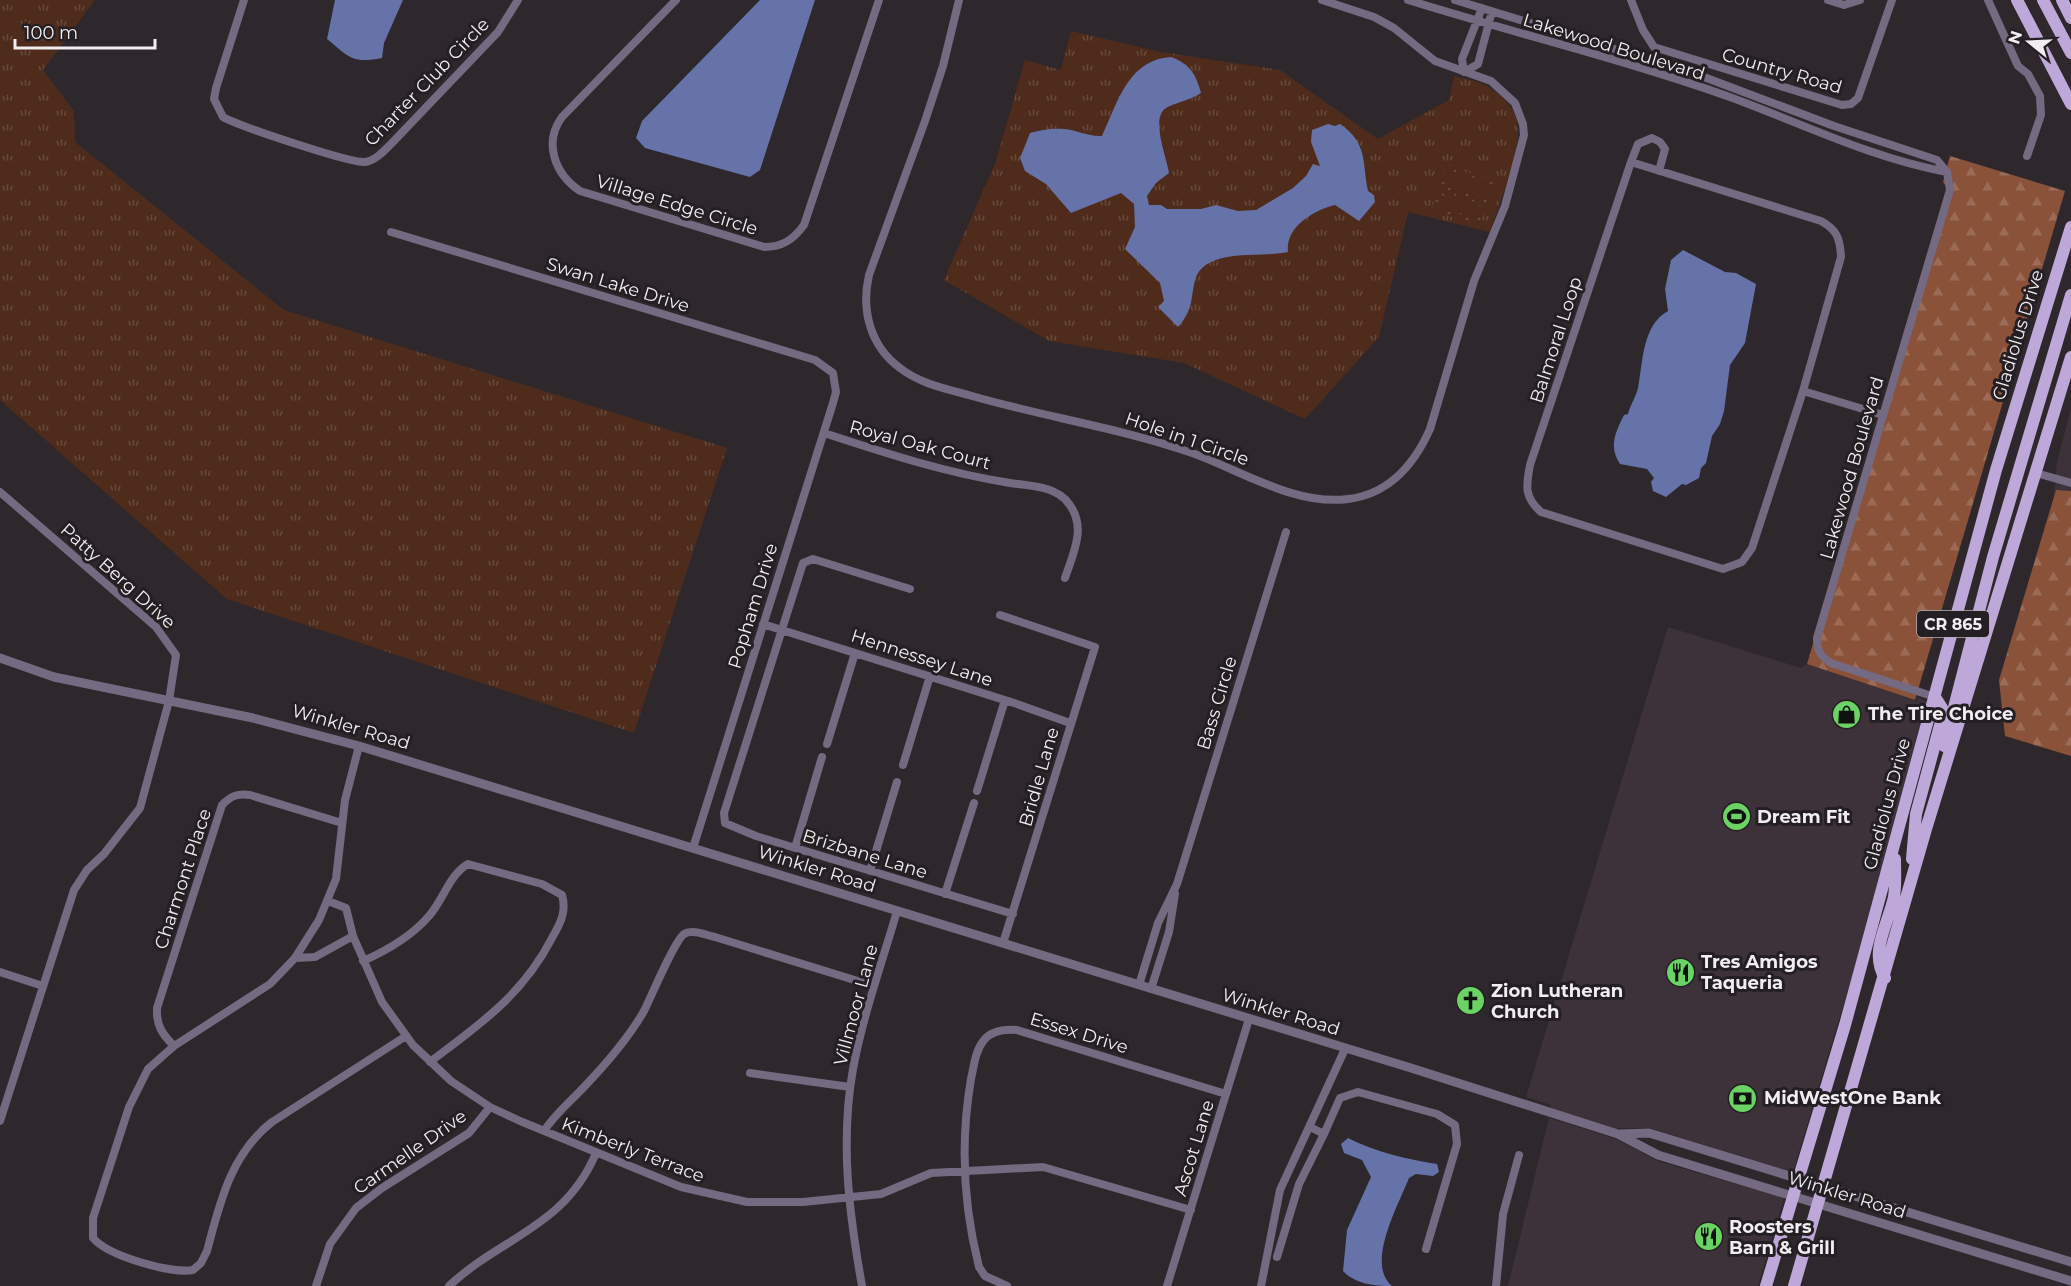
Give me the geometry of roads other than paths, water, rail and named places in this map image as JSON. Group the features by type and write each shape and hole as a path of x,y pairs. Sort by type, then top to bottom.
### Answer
{"main road":[{"path":"2017,0 2071,104"},
{"path":"2043,0 2071,53"},
{"path":"2062,0 2071,18"},
{"name":"Gladiolus Drive","path":"1766,1286 1896,840 1996,470 2066,253 2071,226"},
{"path":"1926,829 1937,772 1993,557 2071,296"},
{"name":"CR 865","path":"1794,1286 1885,978 1926,829 2071,357"},
{"path":"1910,887 1916,814 1942,718 1942,708 1935,697"},
{"path":"1885,978 1877,965 1877,954 1894,895 1896,840"}],"street":[{"name":"Charter Club Circle","path":"244,0 214,99 223,117 355,161 366,162 376,158 392,144 498,32 518,0"},
{"name":"Village Edge Circle","path":"676,0 562,117 552,139 555,160 565,178 580,191 764,247 774,247 790,241 804,225 879,0"},
{"name":"Hole in 1 Circle","path":"959,0 943,66 869,275 866,297 868,319 885,354 901,369 921,380 1015,408 1152,440 1285,489 1325,499 1356,498 1386,486 1404,471 1422,447 1430,429 1474,281 1505,206 1523,145 1523,124 1515,103 1499,87 1480,75 1464,72 1435,61 1394,28 1374,17 1322,0"},
{"name":"Lakewood Boulevard","path":"1408,0 1692,85 1825,135 1947,172"},
{"name":"Lakewood Boulevard","path":"1455,0 1696,74 1834,126 1937,160 1947,172 1950,190 1817,638 1817,649 1822,658 1831,663 1924,691 1935,697"},
{"name":"Country Road","path":"1631,0 1638,21 1654,47 1842,105 1851,104 1858,98 1892,0"},
{"path":"1828,0 1844,5 1860,0"},
{"path":"1988,0 2018,66 2028,74 2040,96 2041,116 2027,156"},
{"path":"1482,8 1462,59 1464,72 1478,64 1492,11"},
{"name":"Country Road","path":"1692,85 1699,62"},
{"path":"1631,162 1642,140 1657,140 1665,149 1659,171"},
{"name":"Balmoral Loop","path":"1631,162 1821,221 1834,229 1840,242 1841,257 1803,391 1752,548 1742,562 1723,569 1540,512 1530,503 1526,489 1530,465 1631,162"},
{"name":"Swan Lake Drive","path":"391,232 814,360 833,373"},
{"name":"Popham Drive","path":"693,848 824,434 836,392 833,373"},
{"path":"1803,391 1883,415"},
{"name":"Royal Oak Court","path":"824,434 947,471 1041,488 1060,495 1074,510 1078,531 1065,578"},
{"path":"2036,473 2071,483"},
{"name":"Patty Berg Drive","path":"0,492 156,627 170,643 176,656 169,701 140,808 80,879 70,900 3,1102 0,1121"},
{"name":"Bass Circle","path":"1151,989 1169,932 1177,884 1286,532"},
{"path":"782,630 804,563 813,559 910,588"},
{"name":"Bridle Lane","path":"1000,615 1095,647 1003,943"},
{"name":"Hennessey Lane","path":"763,624 1005,700 1070,723"},
{"name":"Brizbane Lane","path":"782,630 726,808 725,823 795,848 1013,914"},
{"path":"827,744 855,653"},
{"name":"Winkler Road","path":"0,658 54,677 297,728 359,746 1250,1019 1618,1134 1658,1155 2071,1281"},
{"path":"903,765 930,676"},
{"path":"977,791 1005,700"},
{"path":"359,746 342,823 341,853 328,901 295,958 270,984 174,1046 155,1061 137,1088 91,1228 93,1239 100,1247 171,1270 193,1270 201,1263 207,1251 232,1170 252,1139 272,1122 406,1036"},
{"path":"795,848 822,757"},
{"path":"870,871 897,782"},
{"name":"Charmont Place","path":"174,1046 160,1029 156,1019 158,1008 222,806 229,797 240,794 250,795 342,823"},
{"path":"945,894 974,803"},
{"path":"363,961 394,946 413,932 436,906 458,869 468,864 542,884 562,895 565,905 559,926 527,978 495,1014 430,1062"},
{"name":"Bass Circle","path":"1139,985 1158,923 1177,884"},
{"name":"Kimberly Terrace","path":"328,901 346,908 353,936 382,1002 406,1036 430,1062 460,1088 490,1107 681,1187 726,1199 769,1203 848,1198 892,1191 920,1175 963,1170 1031,1167 1055,1170 1191,1210"},
{"name":"Villmoor Lane","path":"862,1286 848,1198 846,1143 850,1087 858,1045 897,911"},
{"path":"544,1131 558,1112 603,1066 631,1031 663,975 674,946 683,934 693,932 715,937 874,986"},
{"path":"295,958 315,957 353,936"},
{"path":"0,972 43,986"},
{"name":"Ascot Lane","path":"1167,1286 1250,1019"},
{"name":"Essex Drive","path":"1007,1286 993,1282 979,1267 963,1170 966,1110 975,1059 984,1039 994,1032 1017,1030 1226,1094"},
{"path":"1261,1286 1278,1198 1289,1167 1310,1127 1344,1049"},
{"path":"750,1073 850,1087"},
{"path":"1277,1257 1299,1185 1340,1098 1358,1092 1437,1114 1455,1125 1456,1144 1426,1249"},
{"name":"Carmelle Drive","path":"316,1286 330,1244 356,1208 382,1188 469,1133 490,1107"},
{"path":"1310,1127 1324,1134"},
{"name":"Winkler Road","path":"1618,1134 1649,1133 1946,1226 2071,1262"},
{"path":"449,1286 550,1215 581,1182 596,1153"},
{"path":"1496,1286 1503,1214 1519,1155"},
{"path":"1278,1198 1293,1204"}],"water":[{"path":"335,0 403,0 384,43 382,58 357,59 327,39"},
{"path":"760,0 815,0 760,170 750,177 645,148 636,138 642,121"},
{"path":"1171,57 1188,66 1197,80 1201,93 1169,106 1161,113 1159,129 1169,173 1156,183 1147,196 1149,205 1161,205 1167,209 1201,209 1216,205 1238,211 1256,210 1293,188 1306,176 1313,164 1320,166 1311,142 1312,130 1328,124 1335,126 1340,124 1349,131 1360,146 1368,191 1374,195 1375,202 1359,221 1335,205 1310,215 1296,227 1291,235 1288,252 1235,256 1210,263 1201,270 1195,280 1191,304 1178,327 1158,307 1164,301 1160,283 1125,249 1135,227 1134,204 1121,193 1071,213 1046,184 1025,171 1020,158 1030,133 1060,129 1102,136 1126,85 1134,74 1156,60"},
{"path":"1683,250 1725,272 1736,273 1756,284 1745,343 1730,365 1724,411 1720,424 1712,436 1706,463 1701,468 1699,478 1686,485 1682,484 1666,497 1653,491 1651,482 1654,478 1647,469 1620,464 1614,451 1614,439 1624,415 1628,414 1637,391 1648,335 1659,317 1668,311 1665,289 1671,260"},
{"path":"1348,1138 1391,1154 1437,1164 1439,1172 1433,1176 1416,1174 1409,1178 1392,1218 1383,1249 1382,1264 1385,1276 1392,1286 1372,1285 1353,1279 1343,1271 1347,1230 1371,1177 1362,1160 1344,1153 1341,1144"}],"place":[{"name":"The Tire Choice","path":"1847,714"},
{"name":"Dream Fit","path":"1736,817"},
{"name":"Tres Amigos Taqueria","path":"1680,972"},
{"name":"Zion Lutheran Church","path":"1470,1001"},
{"name":"MidWestOne Bank","path":"1743,1098"},
{"name":"Roosters Barn & Grill","path":"1708,1237"}]}
